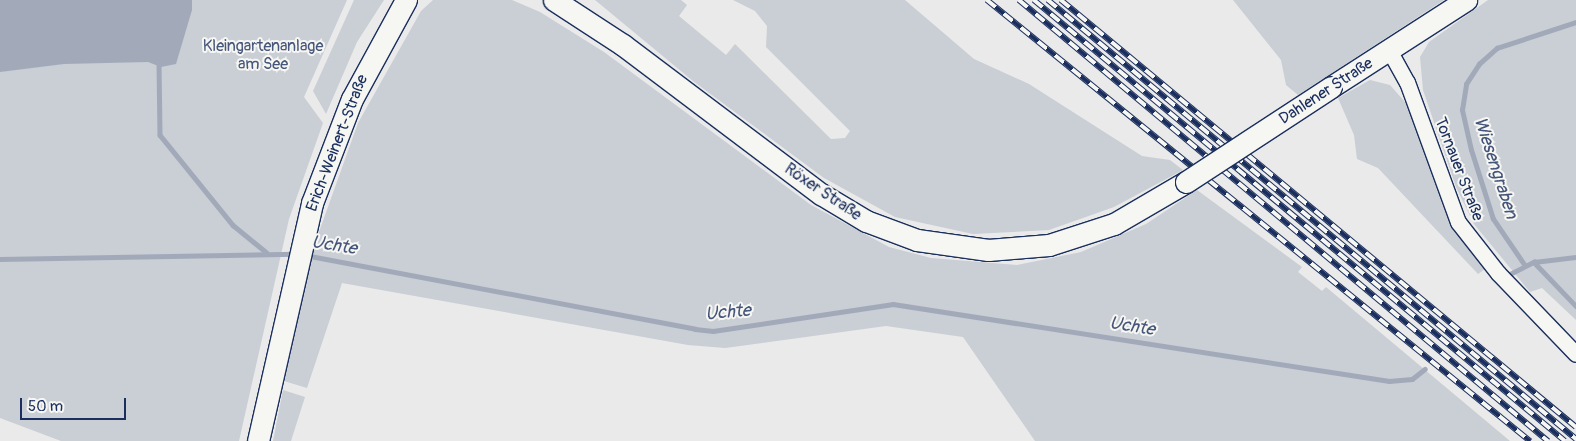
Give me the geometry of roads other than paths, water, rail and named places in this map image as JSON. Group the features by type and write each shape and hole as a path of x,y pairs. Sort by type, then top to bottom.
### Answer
{"street":[{"name":"Erich-Weinert-Straße","path":"258,441 301,245 348,108 406,0"},
{"name":"Röxer Straße","path":"554,0 623,45 821,194 866,221 917,240 988,250 1049,245 1114,224 1186,182"},
{"name":"Dahlener Straße","path":"1186,182 1466,0"},
{"name":"Tornauer Straße","path":"1389,50 1407,82 1458,222 1498,273 1576,354"}],"water":[{"path":"0,0 192,0 192,10 176,64 161,67 148,62 64,64 0,72"}],"waterway":[{"name":"Wiesengraben","path":"1525,266 1493,219 1471,150 1462,110 1466,84 1479,64 1497,48 1576,22"},
{"path":"159,63 160,135 233,225 266,252"},
{"name":"Uchte","path":"0,259 295,254"},
{"name":"Uchte","path":"305,255 713,331 893,304 1389,381 1412,379 1425,369"},
{"name":"Uchte","path":"1504,277 1534,262 1576,257"},
{"path":"1534,262 1576,306"}],"railway":[{"path":"987,0 1530,441"},
{"path":"1019,0 1548,441"},
{"path":"1034,0 1565,441"},
{"path":"1048,0 1576,439"},
{"path":"1061,0 1576,427"}],"park label":[{"name":"Kleingartenanlage am See","path":"263,55"}]}
